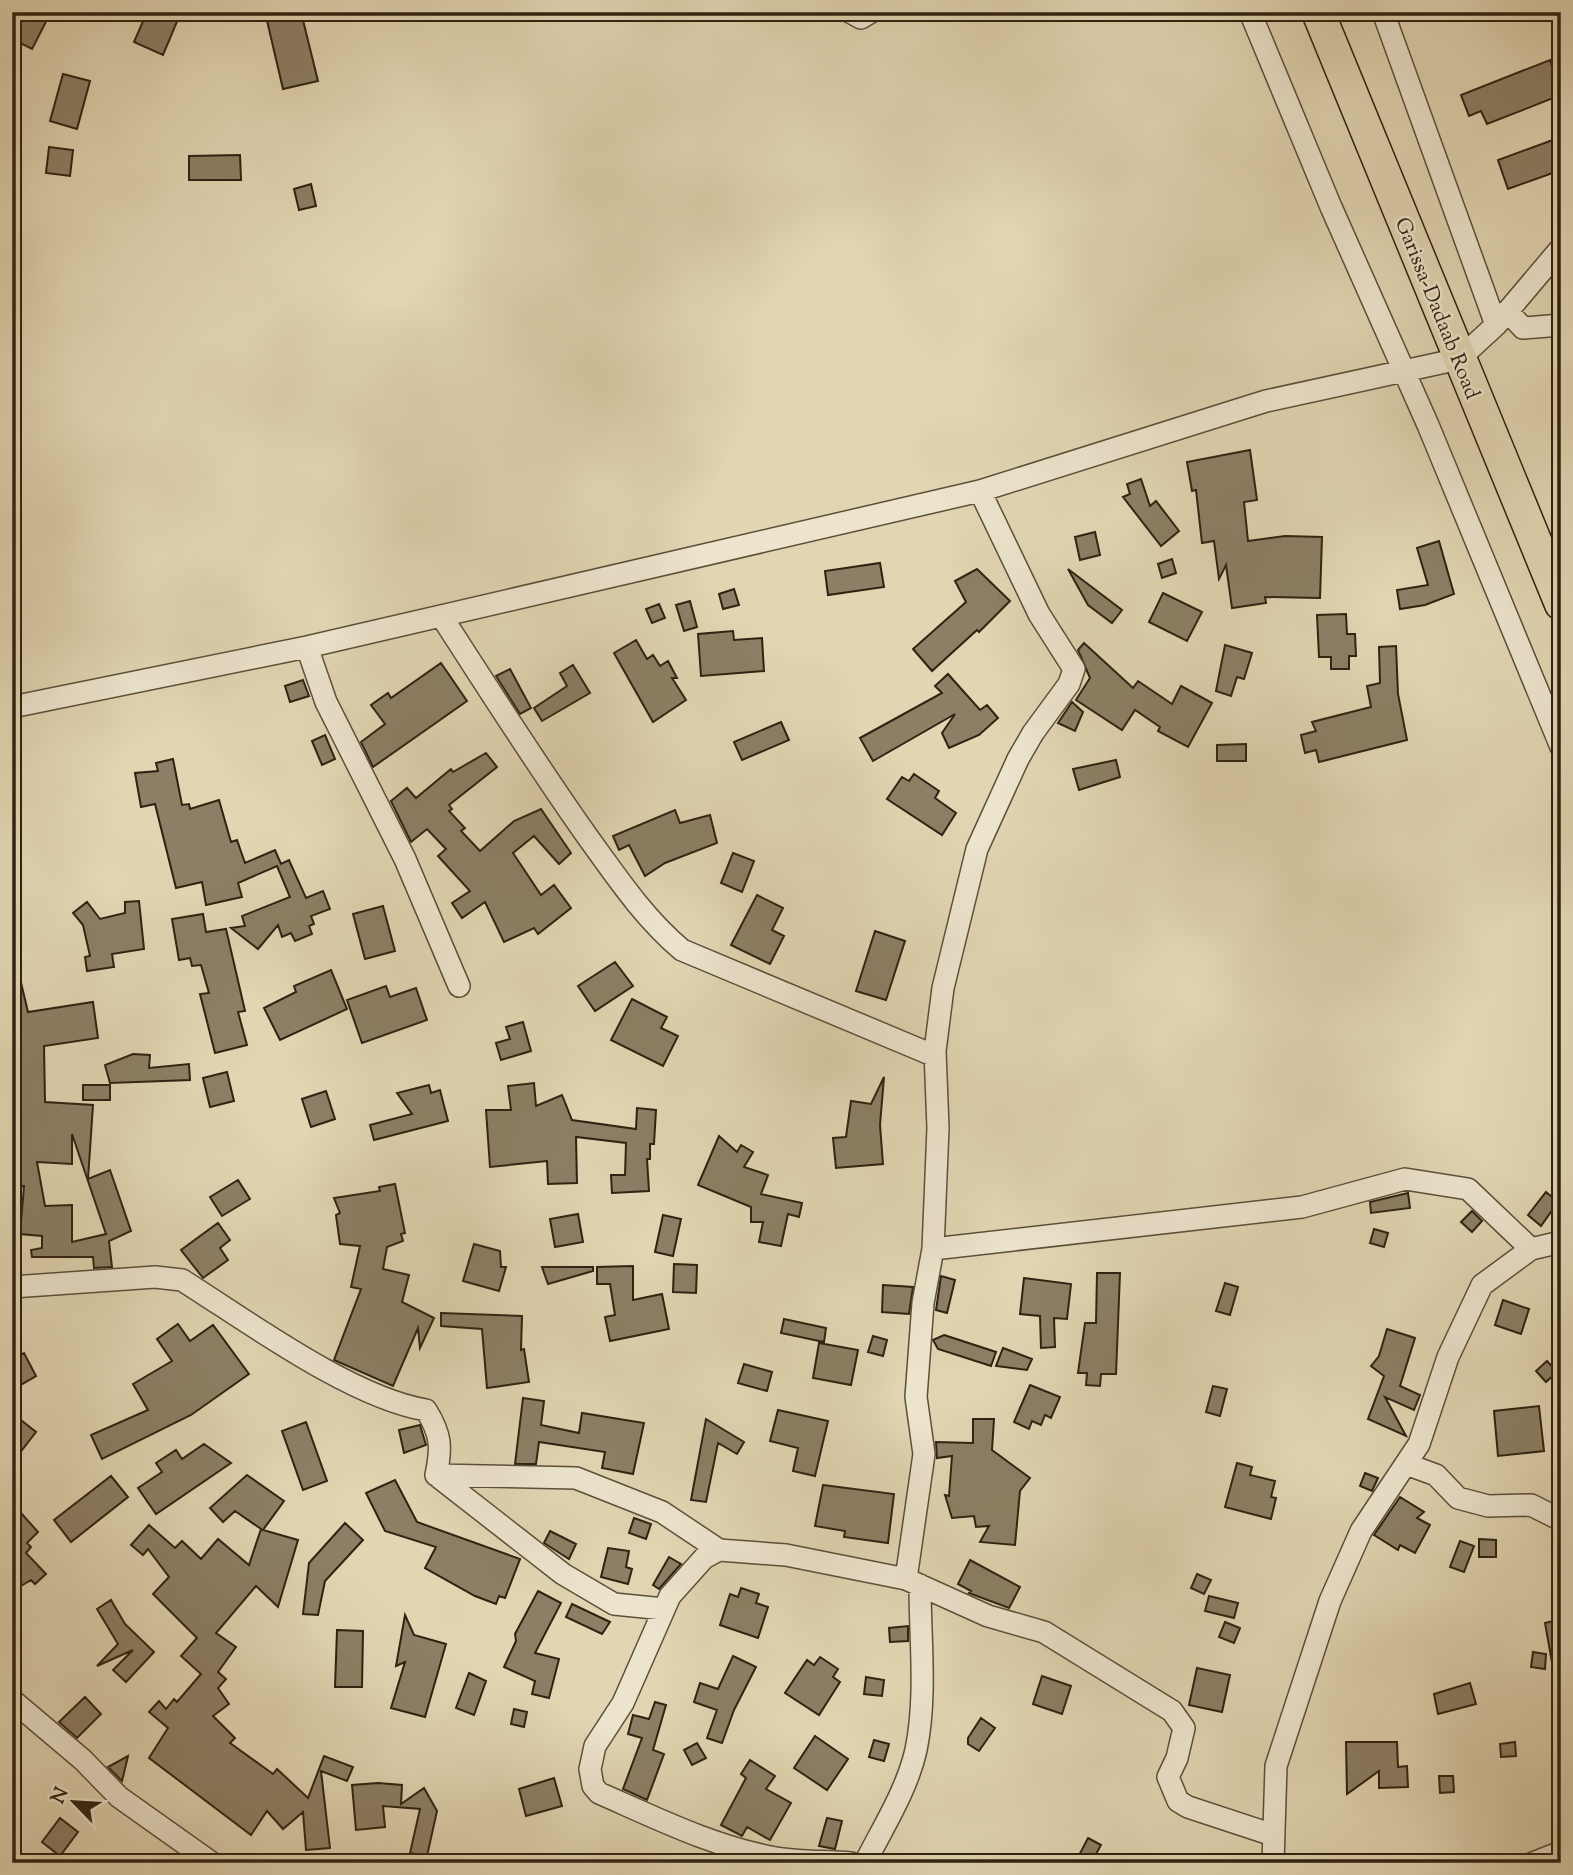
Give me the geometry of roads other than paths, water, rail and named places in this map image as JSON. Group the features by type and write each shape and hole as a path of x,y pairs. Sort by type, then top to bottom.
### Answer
{"highway":[{"name":"Garissa-Dadaab Road","path":"1318,12 1561,604"}],"street":[{"path":"850,12 861,18 870,12"},
{"path":"1250,12 1561,747"},
{"path":"1383,12 1502,318 1523,328 1561,325"},
{"path":"12,707 442,617 980,491 1266,401 1459,359 1502,318 1561,248"},
{"path":"865,1863 906,1783 922,1713 913,1582 924,1454 916,1397 923,1303 933,1249 938,1128 935,1056 943,988 977,849 1032,733 1069,684 1074,669 1038,614 980,491"},
{"path":"442,617 567,808 635,903 663,934 682,950 935,1056"},
{"path":"307,647 326,702 405,859 459,986"},
{"path":"933,1249 1302,1207 1405,1179 1468,1189 1531,1249"},
{"path":"1273,1863 1276,1766 1326,1614 1361,1531 1419,1444 1448,1357 1482,1285 1531,1249 1561,1242"},
{"path":"12,1287 155,1277 182,1280 353,1385 406,1407 425,1410 438,1429 440,1455 436,1475"},
{"path":"1406,1464 1436,1475 1458,1498 1488,1506 1531,1505 1561,1520"},
{"path":"436,1475 576,1478 662,1512 719,1550 786,1555 913,1582 988,1616 1044,1632 1172,1711 1184,1728 1177,1758 1168,1777 1178,1801 1273,1835"},
{"path":"436,1475 563,1574 614,1604 664,1609"},
{"path":"719,1550 704,1558 690,1573 664,1609 623,1703 595,1746 590,1769 593,1786 599,1793 705,1838 777,1858 851,1863"},
{"path":"13,1701 83,1760 119,1797 212,1863"},
{"path":"1533,1863 1561,1852"}]}
